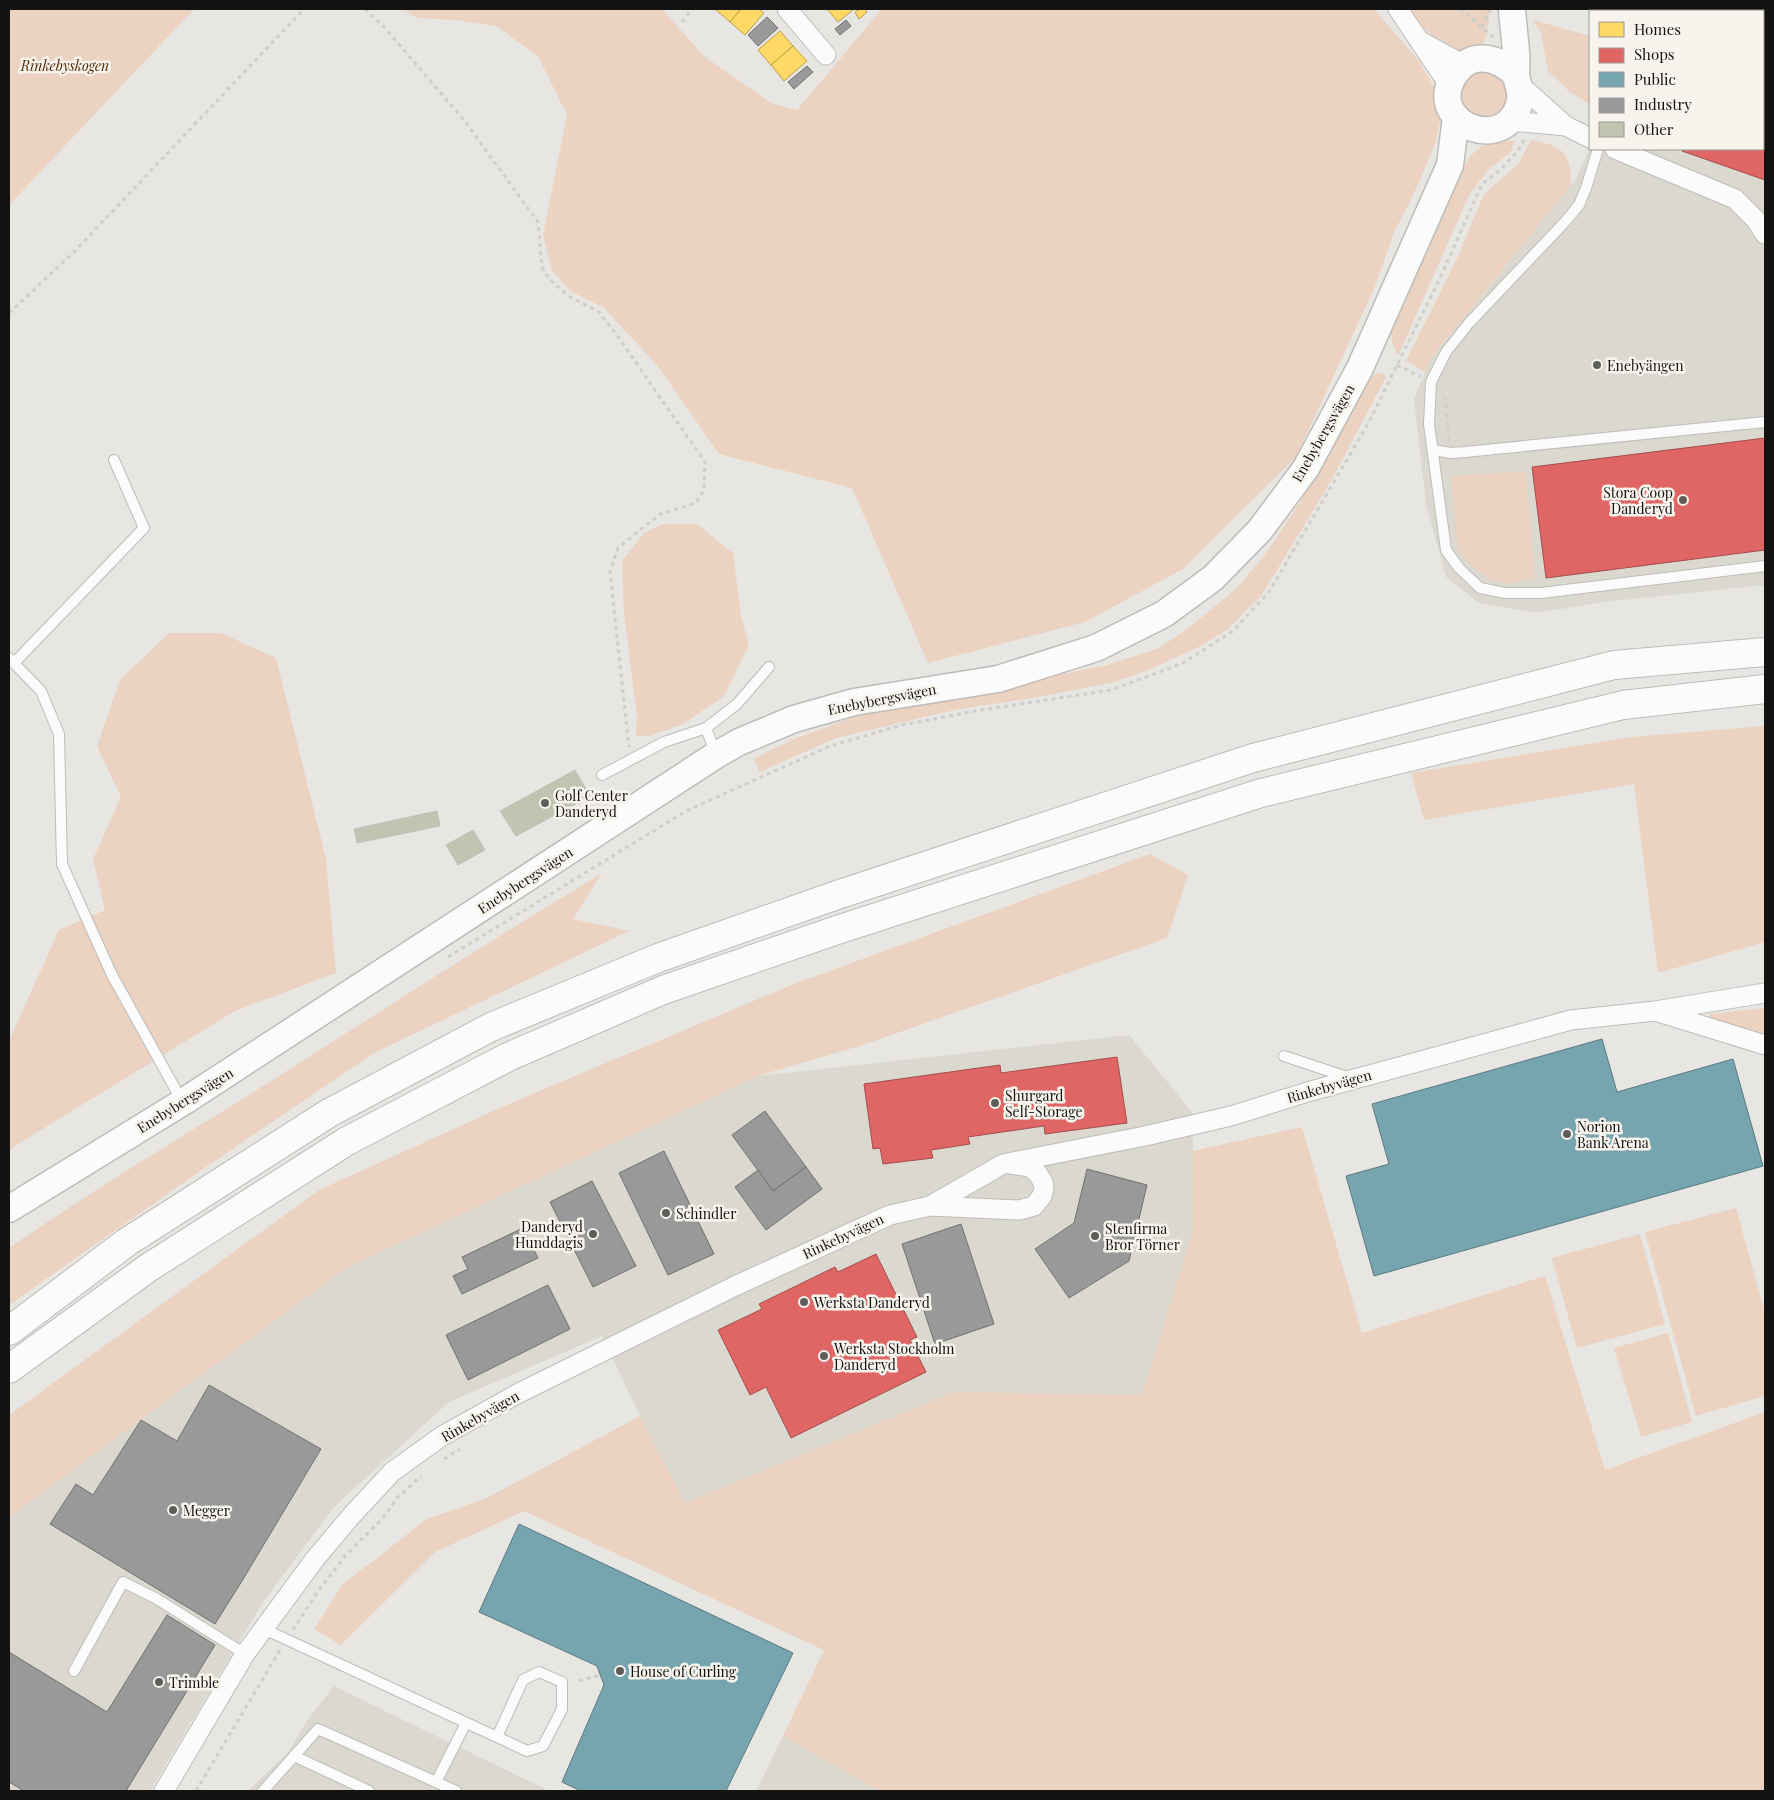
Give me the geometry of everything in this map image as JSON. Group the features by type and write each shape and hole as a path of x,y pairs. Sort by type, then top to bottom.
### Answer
{"highway":[{"path":"9,1331 127,1242 329,1113 491,1027 658,958 837,895 1253,758 1614,665 1765,652"},
{"path":"9,1369 148,1268 347,1141 508,1057 664,990 846,927 1261,793 1624,705 1765,689"}],"main road":[{"path":"1466,69 1497,41 1505,9"},
{"path":"1456,117 1469,128 1482,131 1498,129 1521,122 1517,111 1520,100 1516,53 1505,9"},
{"path":"1466,69 1495,59 1506,65 1518,79"},
{"name":"Enebybergsvägen","path":"9,1209 183,1102 716,755 739,742 794,719 854,702 998,679 1096,648 1164,614 1213,578 1260,530 1306,468 1360,368 1450,165 1456,117 1448,98 1466,69"},
{"name":"Enebybergsvägen","path":"1450,165 1482,131"}],"street":[{"path":"787,9 826,55"},
{"path":"1398,9 1420,41 1466,69"},
{"path":"1518,79 1566,126 1589,138"},
{"path":"1521,122 1566,126"},
{"path":"1617,150 1735,198 1756,220 1765,234"},
{"name":"Rinkebyvägen","path":"930,1206 1004,1164 1145,1136 1231,1116 1311,1090 1571,1020 1655,1011 1765,993"},
{"name":"Rinkebyvägen","path":"1655,1011 1765,1045"},
{"name":"Rinkebyvägen","path":"164,1791 245,1654 314,1560 392,1472 442,1436 519,1393 735,1286 890,1214 930,1206 1018,1210 1034,1206 1042,1196 1044,1188 1038,1174 1030,1167 1004,1164"}],"lane":[{"path":"1598,150 1579,205 1469,323 1446,352 1431,382 1429,424 1446,550 1458,568 1480,588 1505,593 1540,593 1765,566"},
{"path":"1433,450 1451,453 1765,422"},
{"path":"114,460 144,528 11,661 41,691 59,734 62,864 112,975 183,1102"},
{"path":"602,775 664,742 706,728 737,704 769,666"},
{"path":"706,728 716,755"},
{"path":"1284,1056 1353,1079"},
{"path":"74,1671 123,1582 157,1599 245,1654"},
{"path":"264,1628 286,1639 527,1751 543,1746 562,1708 562,1682 539,1672 523,1680 497,1737"},
{"path":"439,1786 466,1722"},
{"path":"263,1791 318,1729 439,1786 456,1791"},
{"path":"294,1756 369,1791"}],"path":[{"path":"9,313 74,252 304,9"},
{"path":"365,9 385,28 463,119 538,222 542,267 550,280 568,296 599,312 705,462 704,490 696,503 660,514 618,548 610,572 631,760"},
{"path":"682,22 692,9"},
{"path":"1482,27 1505,9"},
{"path":"443,961 686,811 830,746 902,725 1111,690 1183,663 1233,631 1269,592 1369,422 1441,276 1482,184 1499,171 1518,151 1521,122"},
{"path":"1397,365 1445,391 1451,453"},
{"path":"440,1462 462,1447"},
{"path":"196,1791 286,1639 316,1594 345,1556 383,1518 398,1496 425,1472"},
{"path":"579,1681 600,1675"}],"shaded area":[{"name":"Enebyängen","path":"1765,130 1765,585 1604,602 1537,613 1479,603 1446,577 1426,504 1414,399 1431,358 1576,179 1589,150 1764,150"},
{"path":"1129,1035 1192,1112 1194,1231 1142,1396 954,1392 685,1503 640,1416 602,1336 449,1402 334,1507 263,1602 150,1791 9,1791 9,1517 346,1268 758,1076"},
{"path":"334,1686 549,1791 248,1791 288,1752 308,1719"},
{"path":"783,1736 879,1791 756,1791"}],"green space":[{"name":"Rinkebyskogen","path":"9,9 194,9 9,205"},
{"path":"403,9 662,9 705,57 771,103 797,110 882,9 1374,9 1419,61 1444,105 1435,144 1411,200 1395,230 1374,289 1296,457 1183,569 1085,622 928,663 852,488 719,454 657,365 604,308 572,292 552,271 543,235 567,115 538,56 496,26 455,20 417,18"},
{"path":"1408,9 1490,9 1484,43 1459,50 1437,38 1424,28"},
{"path":"1765,9 1765,130 1764,10 1648,10"},
{"path":"1533,20 1589,36 1589,103 1570,92 1548,71 1541,33"},
{"path":"1486,71 1499,77 1507,96 1503,109 1494,116 1481,119 1463,108 1460,91 1470,77 1476,73"},
{"path":"1531,140 1550,145 1563,152 1569,164 1571,185 1431,358 1425,372 1406,361 1455,263 1484,194 1519,163"},
{"path":"1501,141 1515,141 1510,153 1490,168 1469,195 1398,356 1392,342 1391,332 1460,171 1481,147"},
{"path":"1383,373 1386,377 1331,481 1261,596 1228,629 1197,648 1148,670 1115,682 1033,698 959,709 836,738 760,772 753,759 794,739 860,715 1107,665 1159,648 1189,628 1238,587 1267,552 1299,504 1370,377"},
{"path":"1526,471 1535,578 1505,584 1490,579 1471,566 1458,548 1451,476"},
{"path":"663,524 697,524 733,553 741,616 749,645 724,696 683,724 650,736 636,736 637,717 624,613 622,561 644,533"},
{"path":"169,633 221,633 276,658 326,859 336,973 235,1011 9,1151 9,1041 59,930 105,910 93,859 121,797 97,746 120,680"},
{"path":"1765,726 1765,942 1658,973 1634,784 1424,820 1411,773 1632,737"},
{"path":"1150,854 1188,875 1167,938 863,1045 758,1076 346,1268 9,1517 9,1415 319,1190 518,1100 794,984"},
{"path":"602,873 573,919 629,931 374,1053 203,1169 9,1305 9,1248 124,1172"},
{"path":"1765,1008 1765,1034 1718,1022 1710,1018 1710,1014"},
{"path":"1302,1127 1362,1333 1545,1276 1605,1470 1765,1412 1765,1791 879,1791 783,1736 824,1650 524,1511 435,1552 341,1645 314,1629 342,1585 427,1519 487,1498 640,1416 685,1503 954,1392 1142,1395 1193,1231 1193,1151"},
{"path":"1736,1208 1765,1313 1765,1396 1696,1416 1645,1232"},
{"path":"1640,1234 1665,1324 1577,1348 1552,1258"},
{"path":"1668,1333 1692,1422 1641,1437 1614,1348"}],"building: Homes":[{"path":"715,9 741,9 730,22"},
{"path":"741,9 759,9 764,13 745,35 730,22"},
{"path":"827,9 854,9 838,22"},
{"path":"865,9 867,12 859,19 855,12"},
{"path":"780,31 793,46 771,65 758,50"},
{"path":"793,46 807,61 784,81 771,65"}],"building: Shops":[{"path":"1764,134 1765,180 1682,151 1764,150"},
{"path":"1765,438 1765,550 1546,578 1532,467"},
{"name":"Shurgard Self-Storage","path":"1117,1057 1127,1123 1045,1134 1044,1126 968,1137 970,1144 931,1150 933,1158 883,1164 880,1148 873,1149 864,1084 1000,1065 1001,1073"},
{"name":"Werksta Stockholm Danderyd","path":"876,1254 917,1337 910,1340 926,1372 791,1438 766,1387 750,1395 718,1330 762,1309 759,1304 835,1267 838,1272"}],"building: Public":[{"name":"Norion Bank Arena","path":"1602,1039 1617,1092 1733,1059 1763,1166 1374,1276 1346,1176 1389,1164 1372,1104"},
{"path":"519,1524 793,1653 726,1791 581,1791 562,1782 604,1685 597,1666 479,1612"}],"building: Industry":[{"path":"767,17 778,28 758,46 748,35"},
{"path":"846,20 851,26 840,35 835,29"},
{"path":"807,66 813,72 794,89 788,82"},
{"path":"765,1111 806,1167 773,1191 732,1135"},
{"name":"Schindler","path":"664,1151 714,1254 668,1275 619,1173"},
{"path":"806,1167 822,1189 766,1230 735,1187 758,1170 773,1191"},
{"name":"Stenfirma Bror Törner","path":"1087,1169 1147,1185 1129,1261 1069,1298 1035,1249 1074,1223"},
{"name":"Danderyd Hunddagis","path":"592,1181 636,1266 593,1287 550,1202"},
{"path":"961,1224 994,1324 935,1344 902,1244"},
{"path":"523,1228 538,1258 462,1294 453,1276 468,1269 462,1257"},
{"path":"548,1285 570,1329 468,1380 446,1335"},
{"name":"Megger","path":"209,1385 321,1449 215,1624 50,1524 76,1484 93,1495 141,1420 177,1441"},
{"name":"Trimble","path":"167,1615 215,1645 126,1791 24,1791 9,1782 9,1652 107,1712"}],"building: Other":[{"name":"Golf Center Danderyd","path":"575,770 590,796 516,836 500,811"},
{"path":"437,811 440,826 357,843 354,829"},
{"path":"473,830 485,850 458,865 446,845"}],"place":[{"name":"Enebyängen","path":"1597,365"},
{"name":"Stora Coop Danderyd","path":"1683,500"},
{"name":"Golf Center Danderyd","path":"545,803"},
{"name":"Shurgard Self-Storage","path":"995,1103"},
{"name":"Norion Bank Arena","path":"1567,1134"},
{"name":"Schindler","path":"666,1213"},
{"name":"Danderyd Hunddagis","path":"593,1234"},
{"name":"Stenfirma Bror Törner","path":"1095,1236"},
{"name":"Werksta Danderyd","path":"804,1302"},
{"name":"Werksta Stockholm Danderyd","path":"824,1356"},
{"name":"Megger","path":"173,1510"},
{"name":"House of Curling","path":"620,1671"},
{"name":"Trimble","path":"159,1682"}]}
